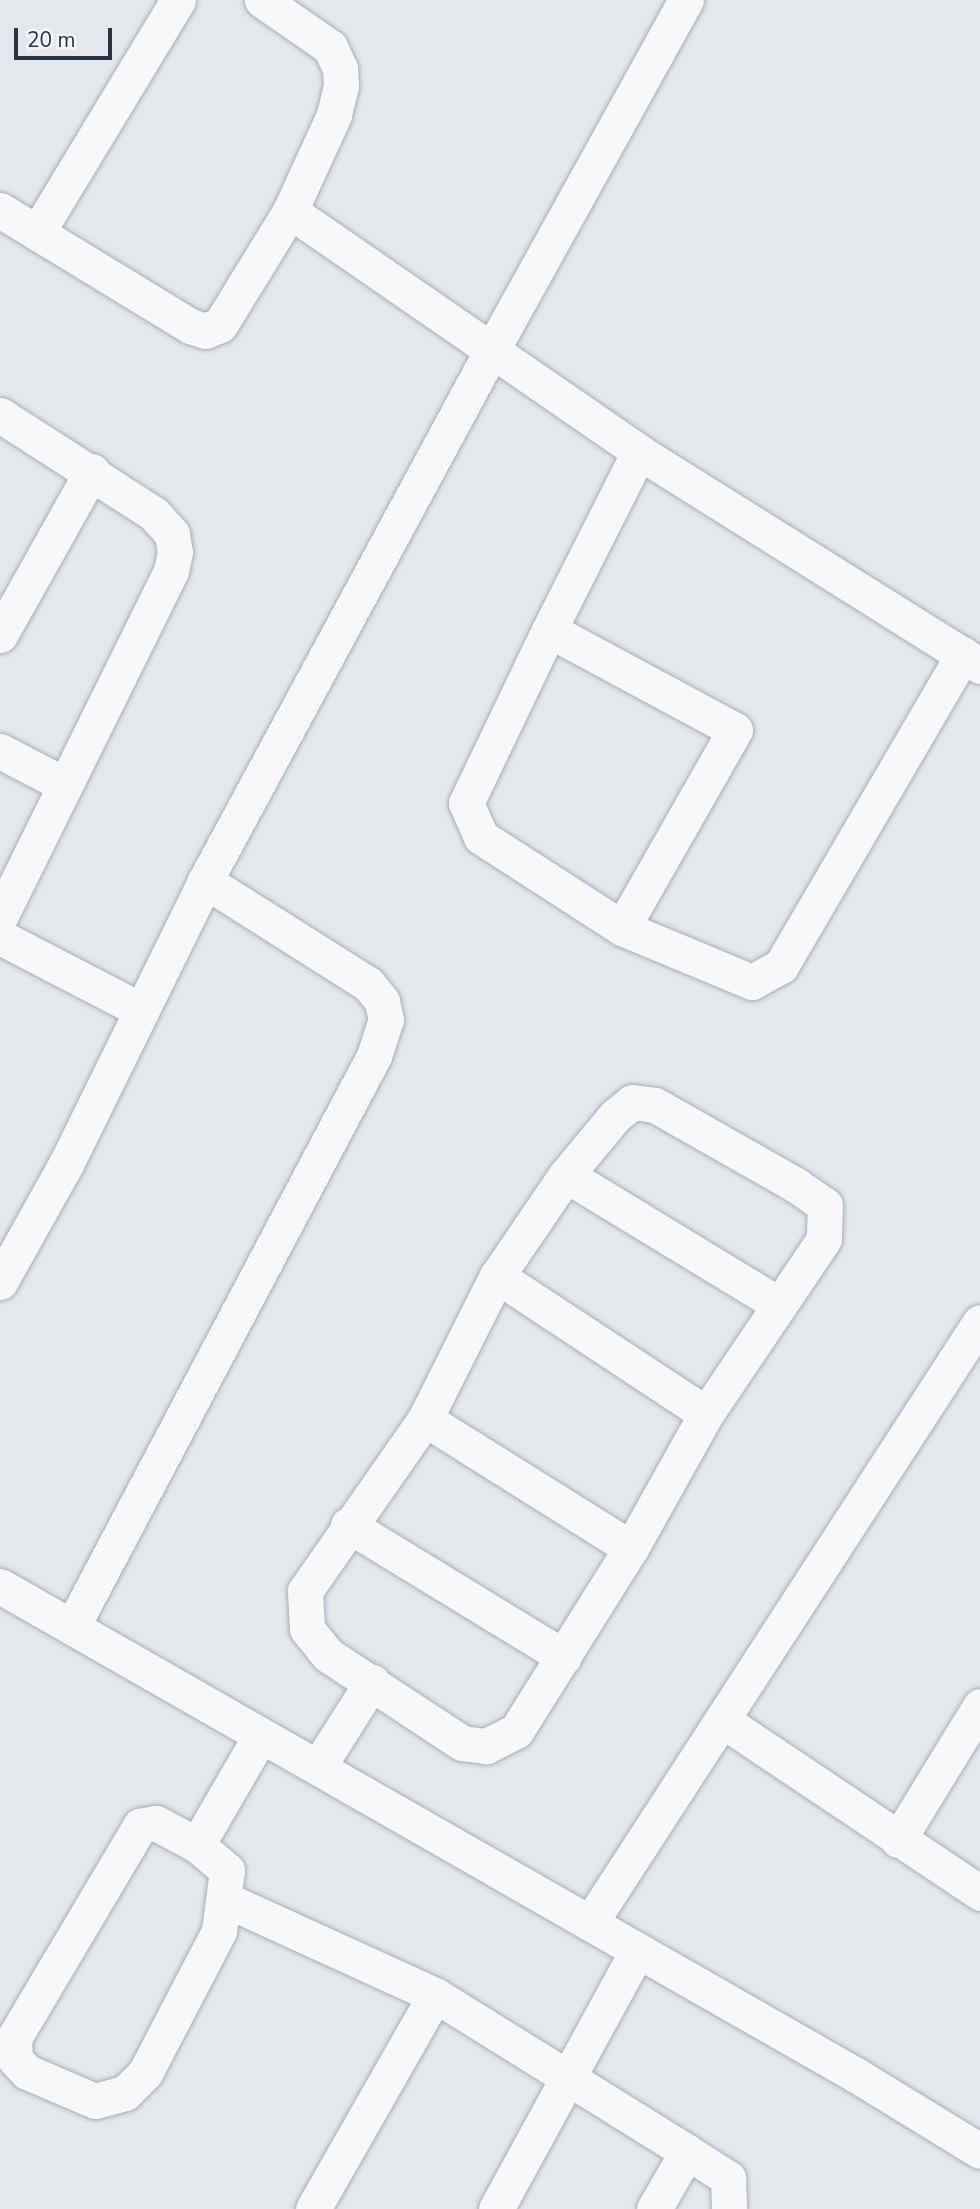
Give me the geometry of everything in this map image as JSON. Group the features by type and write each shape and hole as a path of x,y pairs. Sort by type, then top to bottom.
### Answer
{"street":[{"path":"37,233 178,0"},
{"path":"0,210 190,326 205,331 220,325 290,211 334,115 341,86 340,68 330,47 262,0"},
{"path":"0,1282 66,1164 205,881 493,348 686,0"},
{"path":"290,211 493,348 639,452 972,660 781,966 752,982 622,928 481,837 466,803 639,452"},
{"path":"0,415 92,471 154,514 172,534 176,552 171,571 0,916"},
{"path":"0,635 92,471"},
{"path":"549,630 735,730 622,928"},
{"path":"0,751 65,785"},
{"path":"72,1627 374,1056 386,1020 382,1001 368,984 205,881"},
{"path":"0,937 141,1010"},
{"path":"632,1102 655,1105 796,1185 825,1205 827,1224 824,1239 706,1414 631,1548 516,1731 486,1746 461,1743 372,1682 328,1656 307,1629 305,1591 348,1525 425,1419 497,1276 566,1175 615,1115 632,1102"},
{"path":"566,1175 780,1305"},
{"path":"497,1276 706,1414"},
{"path":"590,1923 980,1322"},
{"path":"425,1419 631,1548"},
{"path":"348,1525 564,1657"},
{"path":"0,1586 856,2075 980,2151"},
{"path":"318,1767 372,1682"},
{"path":"898,1840 980,1706"},
{"path":"722,1720 980,1893"},
{"path":"197,1844 261,1735"},
{"path":"156,1823 197,1844 227,1870 219,1931 145,2073 125,2093 95,2101 27,2072 15,2059 14,2038 140,1826 156,1823"},
{"path":"224,1899 435,1995 727,2178 729,2209"},
{"path":"496,2209 638,1950"},
{"path":"313,2209 435,1995"},
{"path":"654,2209 687,2152"}]}
